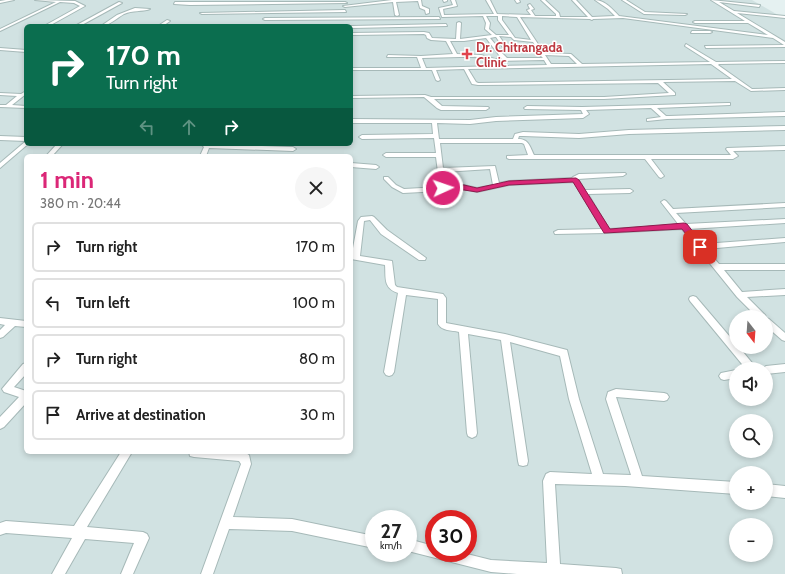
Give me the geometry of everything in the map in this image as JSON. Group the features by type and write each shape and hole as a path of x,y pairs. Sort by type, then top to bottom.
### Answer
{"street":[{"path":"0,2 12,0"},
{"path":"37,0 76,2 84,7 50,24"},
{"path":"394,0 397,14"},
{"path":"202,13 345,5 394,0 419,0 421,7 427,9 427,13"},
{"path":"436,25 437,20 441,17 442,7 455,6 453,0"},
{"path":"488,0 511,36 516,40 532,41"},
{"path":"543,0 558,14 558,17"},
{"path":"574,0 592,18"},
{"path":"597,0 609,8 618,17"},
{"path":"624,0 644,13 685,14"},
{"path":"0,30 62,1"},
{"path":"253,1 345,5"},
{"path":"714,1 759,6"},
{"path":"714,1 785,45"},
{"path":"530,2 532,9 530,11 534,17"},
{"path":"81,24 120,3"},
{"path":"175,3 345,5"},
{"path":"207,9 345,5"},
{"path":"345,5 345,24"},
{"path":"106,24 135,8 148,9"},
{"path":"730,11 785,17"},
{"path":"484,15 488,23 487,29 496,36 507,50 499,51"},
{"path":"265,19 441,17 484,15 592,18 618,17 773,37"},
{"path":"518,16 532,41 550,66"},
{"path":"643,17 691,18 702,22"},
{"path":"163,24 168,21"},
{"path":"678,22 750,22"},
{"path":"458,40 459,23"},
{"path":"353,27 446,26"},
{"path":"692,32 737,32"},
{"path":"353,34 426,34 430,39 458,40 511,36"},
{"path":"488,38 504,59"},
{"path":"447,39 456,56"},
{"path":"686,45 753,90 785,89"},
{"path":"706,47 785,45"},
{"path":"0,49 24,51"},
{"path":"0,55 10,50"},
{"path":"541,54 568,54 581,65"},
{"path":"388,56 416,55 421,57 484,57 495,60 544,59"},
{"path":"421,57 424,69"},
{"path":"495,60 501,67"},
{"path":"353,68 424,69 465,67 785,62"},
{"path":"465,67 474,83 478,84 736,80"},
{"path":"433,68 438,80"},
{"path":"353,97 422,96 432,98 604,98 673,94 660,82"},
{"path":"0,94 24,93"},
{"path":"7,106 24,93"},
{"path":"432,98 440,108 486,108"},
{"path":"527,108 582,109 728,104"},
{"path":"0,106 24,106"},
{"path":"652,106 666,118"},
{"path":"692,106 707,117"},
{"path":"353,121 470,122 496,119 582,116 586,114 582,109"},
{"path":"650,120 666,118 785,114"},
{"path":"434,121 442,187"},
{"path":"515,141 517,135 523,134 579,136 629,132 785,128"},
{"path":"362,137 525,142 532,157"},
{"path":"0,138 24,139"},
{"path":"12,167 0,166 24,145"},
{"path":"51,154 58,146"},
{"path":"228,146 293,149"},
{"path":"509,157 733,157 735,156 729,149 785,148"},
{"path":"386,155 437,155"},
{"path":"647,158 661,176"},
{"path":"353,165 376,167"},
{"path":"440,170 493,167 496,185"},
{"path":"576,180 575,177 579,176 624,174"},
{"path":"386,178 394,186 405,191 441,189 442,187 475,190 518,182 576,180"},
{"path":"576,180 607,231"},
{"path":"583,192 630,192"},
{"path":"664,202 740,295 755,310"},
{"path":"671,211 785,205"},
{"path":"422,258 384,232 372,218 363,218 361,221 353,258 389,263 391,286 394,289 399,291 440,296 442,298 442,324 463,330 505,337 564,353 574,399 599,479"},
{"path":"558,232 607,231 785,221"},
{"path":"700,247 785,240"},
{"path":"717,267 785,267"},
{"path":"389,372 402,294 399,291"},
{"path":"740,295 785,292"},
{"path":"693,299 746,362"},
{"path":"0,321 24,324"},
{"path":"0,335 13,322"},
{"path":"773,327 785,338"},
{"path":"463,330 472,433"},
{"path":"505,337 523,461"},
{"path":"773,369 785,368"},
{"path":"24,369 7,389 24,395"},
{"path":"724,376 729,375"},
{"path":"638,480 611,399 611,395 616,393 664,397"},
{"path":"0,424 24,398"},
{"path":"58,574 126,454"},
{"path":"207,574 246,464 245,459 241,456 218,454"},
{"path":"554,570 549,479 551,477 638,480 729,487"},
{"path":"773,491 784,493"},
{"path":"226,523 292,525 365,540"},
{"path":"0,529 6,527 143,538 127,574"},
{"path":"474,562 491,566 616,574"}],"shaded area":[{"path":"0,0 752,0 785,19 785,574 0,574"}],"place":[{"name":"Dr. Chitrangada Clinic","path":"467,54"}],"route":[{"path":"443,188 442,187 477,190 496,185 518,182 576,180 607,231 684,226 700,247"}]}
